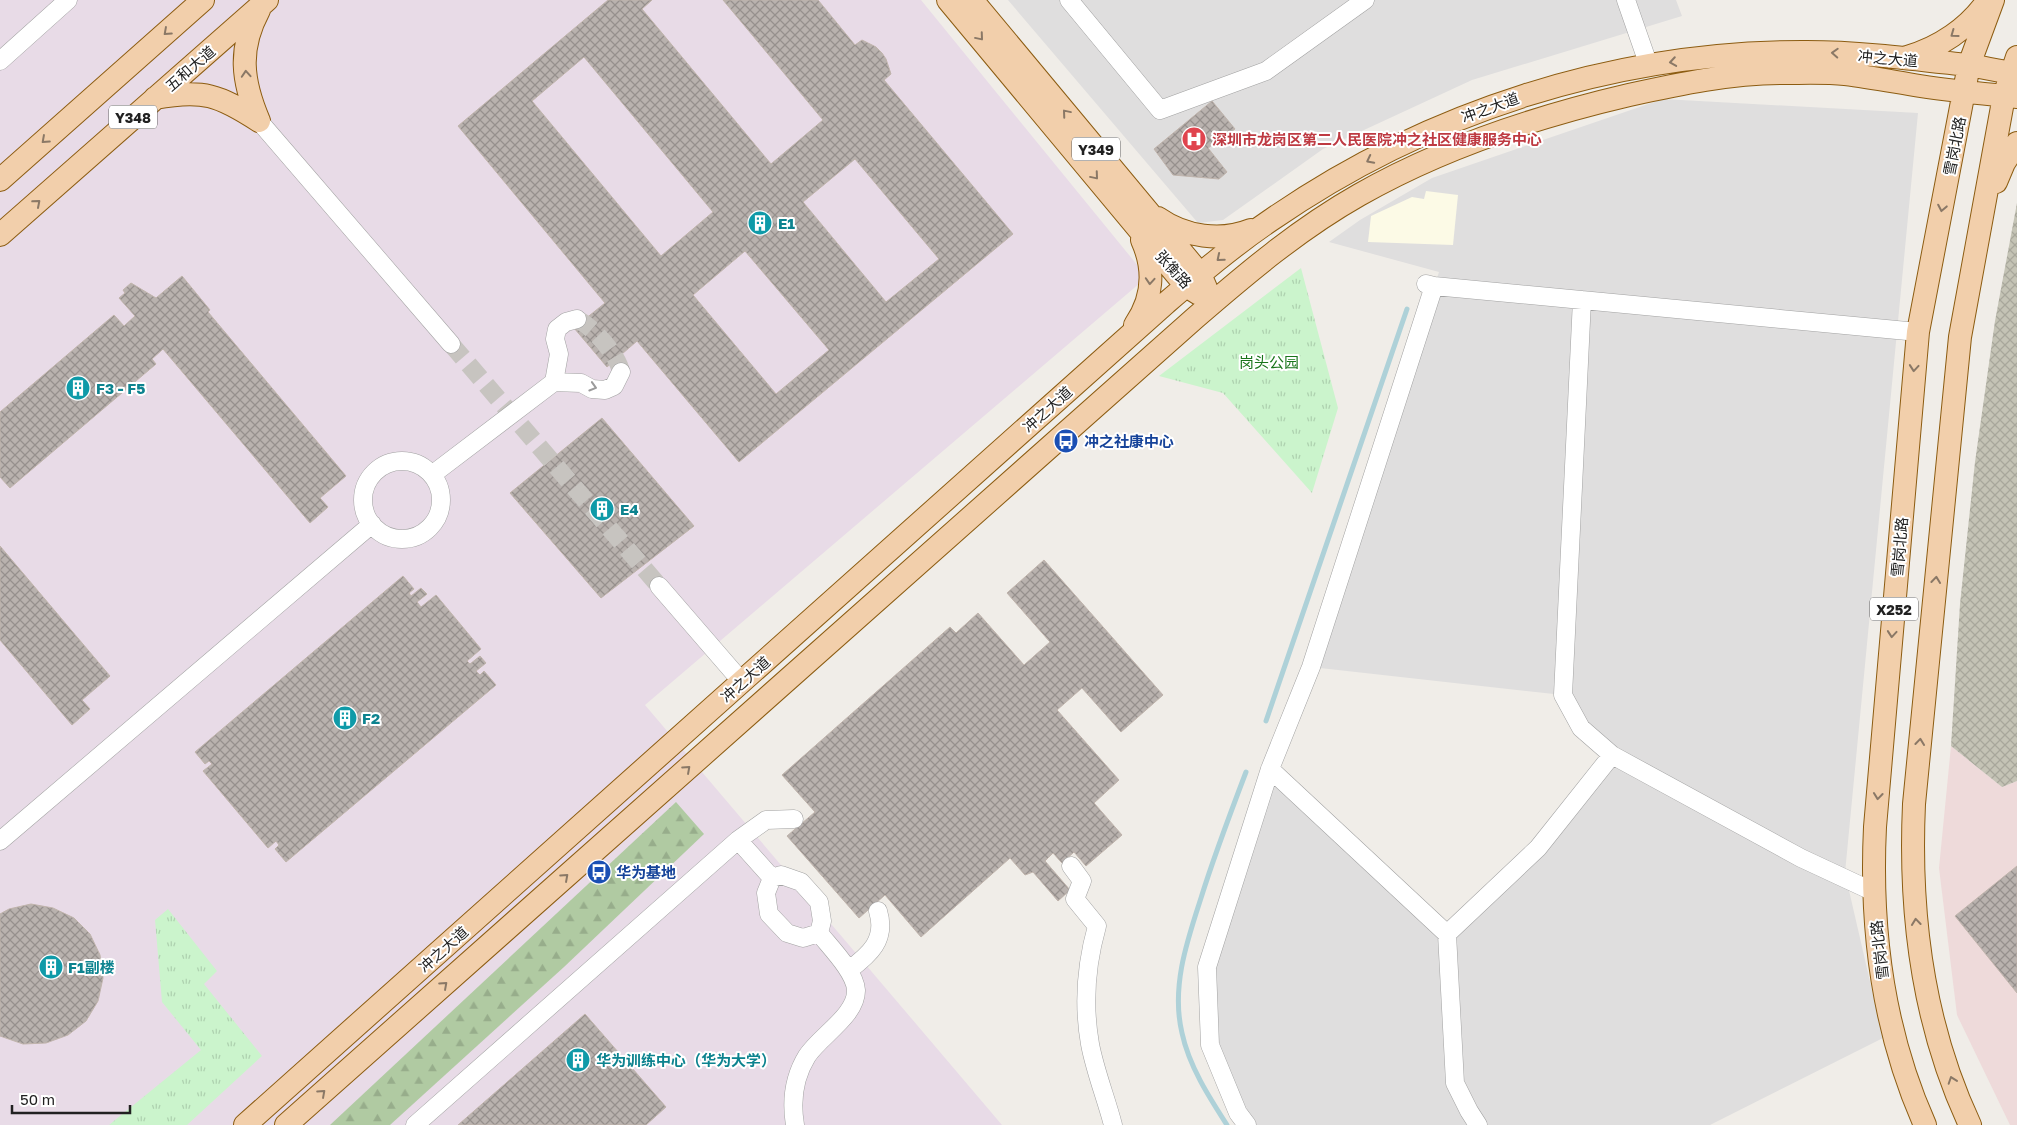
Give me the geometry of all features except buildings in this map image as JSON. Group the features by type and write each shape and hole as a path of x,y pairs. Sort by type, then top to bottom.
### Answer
{"main road":[{"name":"Y348","path":"0,180 203,0"},
{"name":"张衡路","path":"948,0 1138,213"},
{"name":"张衡路","path":"972,0 1138,213 1212,303"},
{"path":"1901,59 1920,53 1955,34 1973,19 1988,0"},
{"name":"雪岗北路","path":"1925,1125 1907,1079 1887,1005 1877,939 1874,892 1875,826 1918,332 1969,65 1993,0"},
{"path":"259,121 250,99 245,79 244,52 249,27 264,2"},
{"name":"五和大道","path":"0,235 264,2"},
{"name":"冲之大道","path":"245,1125 1193,280 1226,252 1264,225 1364,162 1416,136 1461,117 1558,85 1649,66 1702,58 1756,53 1807,52 2015,68"},
{"name":"X252","path":"1970,1125 1942,1050 1924,979 1915,910 1912,839 1960,337 1983,210 2015,68"},
{"name":"冲之大道","path":"286,1125 1212,303 1281,246 1358,195 1444,153 1550,115 1662,88 1720,78 1780,73 1844,74 2010,97"},
{"path":"155,98 201,93 238,107 259,121"},
{"path":"1983,210 2004,163 2017,143"},
{"path":"1138,213 1189,233 1209,237 1228,236 1264,225"},
{"path":"1125,340 1139,319 1152,282 1150,260 1143,242 1138,213"}],"street":[{"path":"0,60 68,0"},
{"path":"1069,0 1160,110 1266,71 1365,0"},
{"path":"1626,0 1649,66"},
{"path":"259,121 451,344"},
{"path":"1247,1125 1238,1113 1210,1045 1207,967 1270,768 1311,667 1430,285 1918,332"},
{"path":"1582,300 1563,695 1581,728 1612,755 1801,858 1874,892"},
{"path":"554,382 559,354 555,339 557,329 566,322 577,320"},
{"path":"433,474 554,382 581,383 592,389 605,390 614,386 621,372"},
{"path":"408,460 422,465 433,474 440,487 442,504 437,520 425,533 409,539 392,538 378,532 368,520 363,506 364,491 370,477 380,466 394,461 408,460"},
{"path":"0,841 372,524"},
{"path":"659,586 742,682"},
{"path":"1447,934 1538,848 1612,755"},
{"path":"1270,768 1447,934 1455,1083 1478,1125"},
{"path":"415,1125 738,840 766,820 794,819"},
{"path":"738,840 772,878"},
{"path":"1071,866 1082,881 1075,898 1097,926 1092,943 1086,981 1090,1044 1113,1125"},
{"path":"781,875 802,882 819,902 822,921 819,933 803,938 787,933 769,914 766,893 772,878 781,875"},
{"path":"849,970 869,955 878,938 881,921 878,911"},
{"path":"795,1125 793,1110 796,1080 800,1071 808,1055 854,1004 856,989 849,970 819,933"}],"shaded area":[{"path":"0,0 921,0 1147,277 645,705 1002,1125 0,1125"},
{"path":"1008,0 1676,0 1682,16 1472,80 1323,149 1223,220 1198,223"},
{"path":"1663,99 1918,113 1845,873 1883,1038 1710,1125 1247,1125 1210,1045 1207,967 1270,769 1447,934 1612,755 1563,695 1311,667 1439,272 1329,242 1360,220 1432,178"},
{"path":"1426,191 1458,195 1453,245 1368,242 1371,216 1412,197 1424,199"},
{"path":"2017,203 2017,781 2002,787 1951,746 1960,604 1975,462 1995,321"},
{"path":"1951,746 2002,787 2017,781 2017,1125 2010,1125 1957,1015 1939,868"}],"green space":[{"name":"岗头公园","path":"1301,268 1338,408 1312,493 1223,393 1159,376"},
{"path":"676,802 704,834 564,967 390,1125 330,1125"},
{"path":"168,909 217,971 204,984 262,1056 187,1125 109,1125 201,1050 162,1002 155,920"}],"waterway":[{"path":"1266,721 1407,309"},
{"path":"1227,1125 1189,1057 1182,1033 1178,999 1179,981 1186,947 1206,882 1246,772"}],"tunnel":[{"path":"577,319 590,328 604,342 619,365 621,372"},
{"path":"451,344 659,586"}],"place":[{"name":"深圳市龙岗区第二人民医院冲之社区健康服务中心","path":"1194,139"},
{"name":"E1","path":"760,223"},
{"name":"F3 - F5","path":"78,388"},
{"name":"冲之社康中心","path":"1066,441"},
{"name":"E4","path":"602,509"},
{"name":"F2","path":"345,718"},
{"name":"华为基地","path":"599,872"},
{"name":"F1副楼","path":"51,967"},
{"name":"华为训练中心（华为大学）","path":"578,1060"}]}
